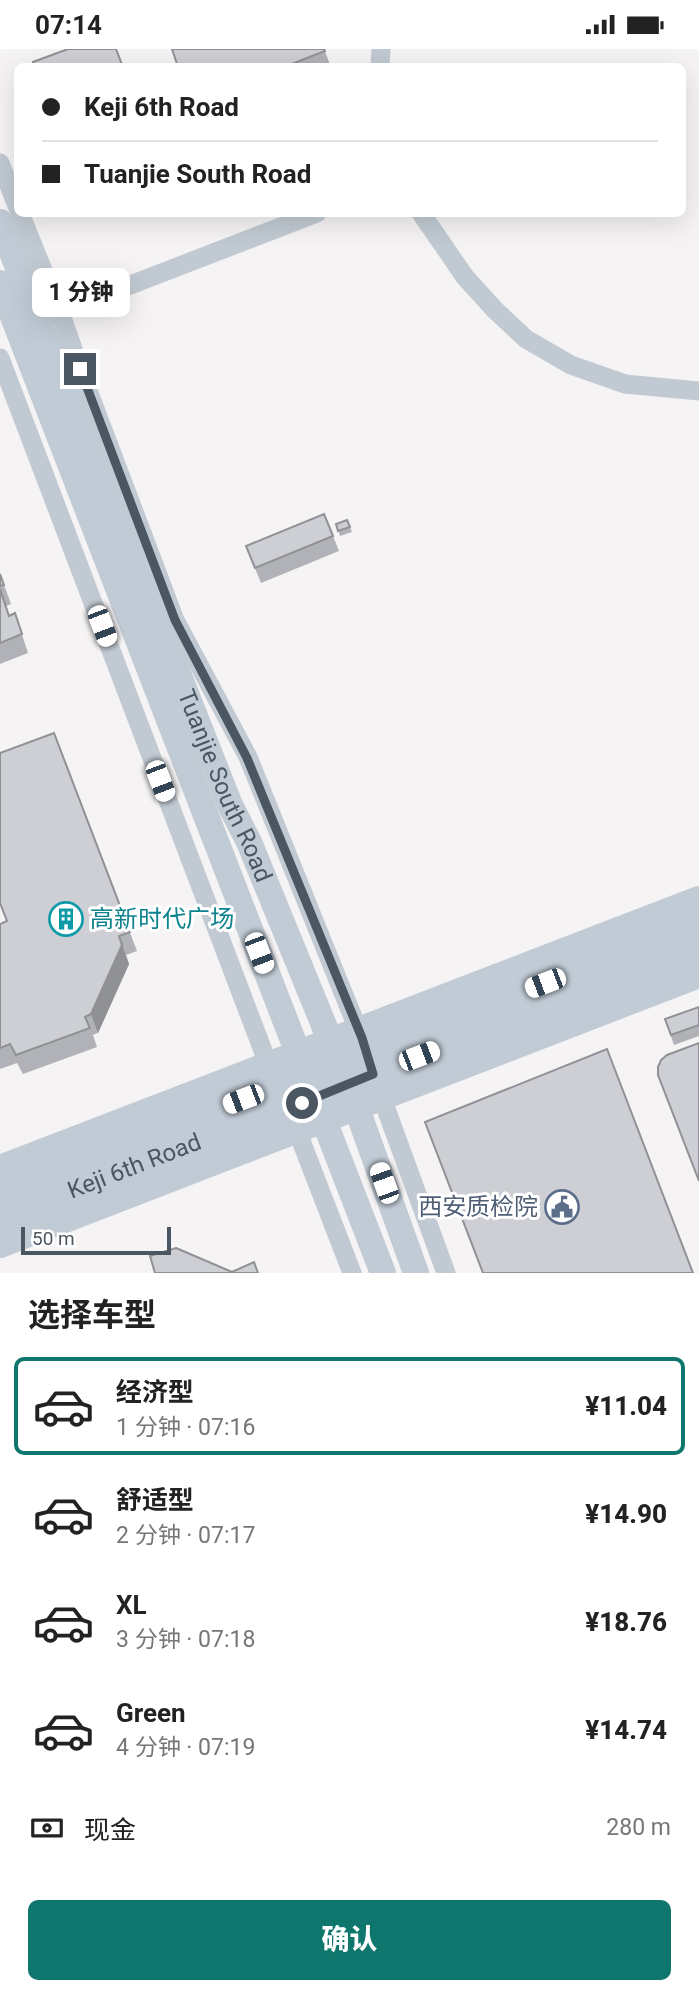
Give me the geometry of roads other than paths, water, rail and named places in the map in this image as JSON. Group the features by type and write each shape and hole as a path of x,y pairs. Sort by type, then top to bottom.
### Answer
{"main road":[{"name":"Tuanjie South Road","path":"0,222 30,329 383,1273"},
{"name":"Tuanjie South Road","path":"0,283 30,329 230,805 249,842 343,1073 416,1273"},
{"path":"370,1063 699,899"},
{"name":"Keji 6th Road","path":"370,1063 699,925"},
{"name":"Keji 6th Road","path":"0,1218 343,1073 699,948"},
{"path":"0,1245 283,1097 343,1073 370,1063 699,975"},
{"path":"0,1168 283,1097"},
{"name":"Keji 6th Road","path":"0,1193 283,1097"}],"street":[{"path":"0,163 14,198"},
{"name":"Tuanjie South Road","path":"20,217 30,329 80,369 175,620 247,758 370,1063 446,1273"},
{"path":"30,329 307,217"},
{"path":"424,217 465,277 526,339 570,365 625,384 699,391"},
{"path":"0,358 352,1273"}],"place":[{"name":"高新时代广场","path":"66,919"},
{"name":"西安质检院","path":"562,1207"}]}
